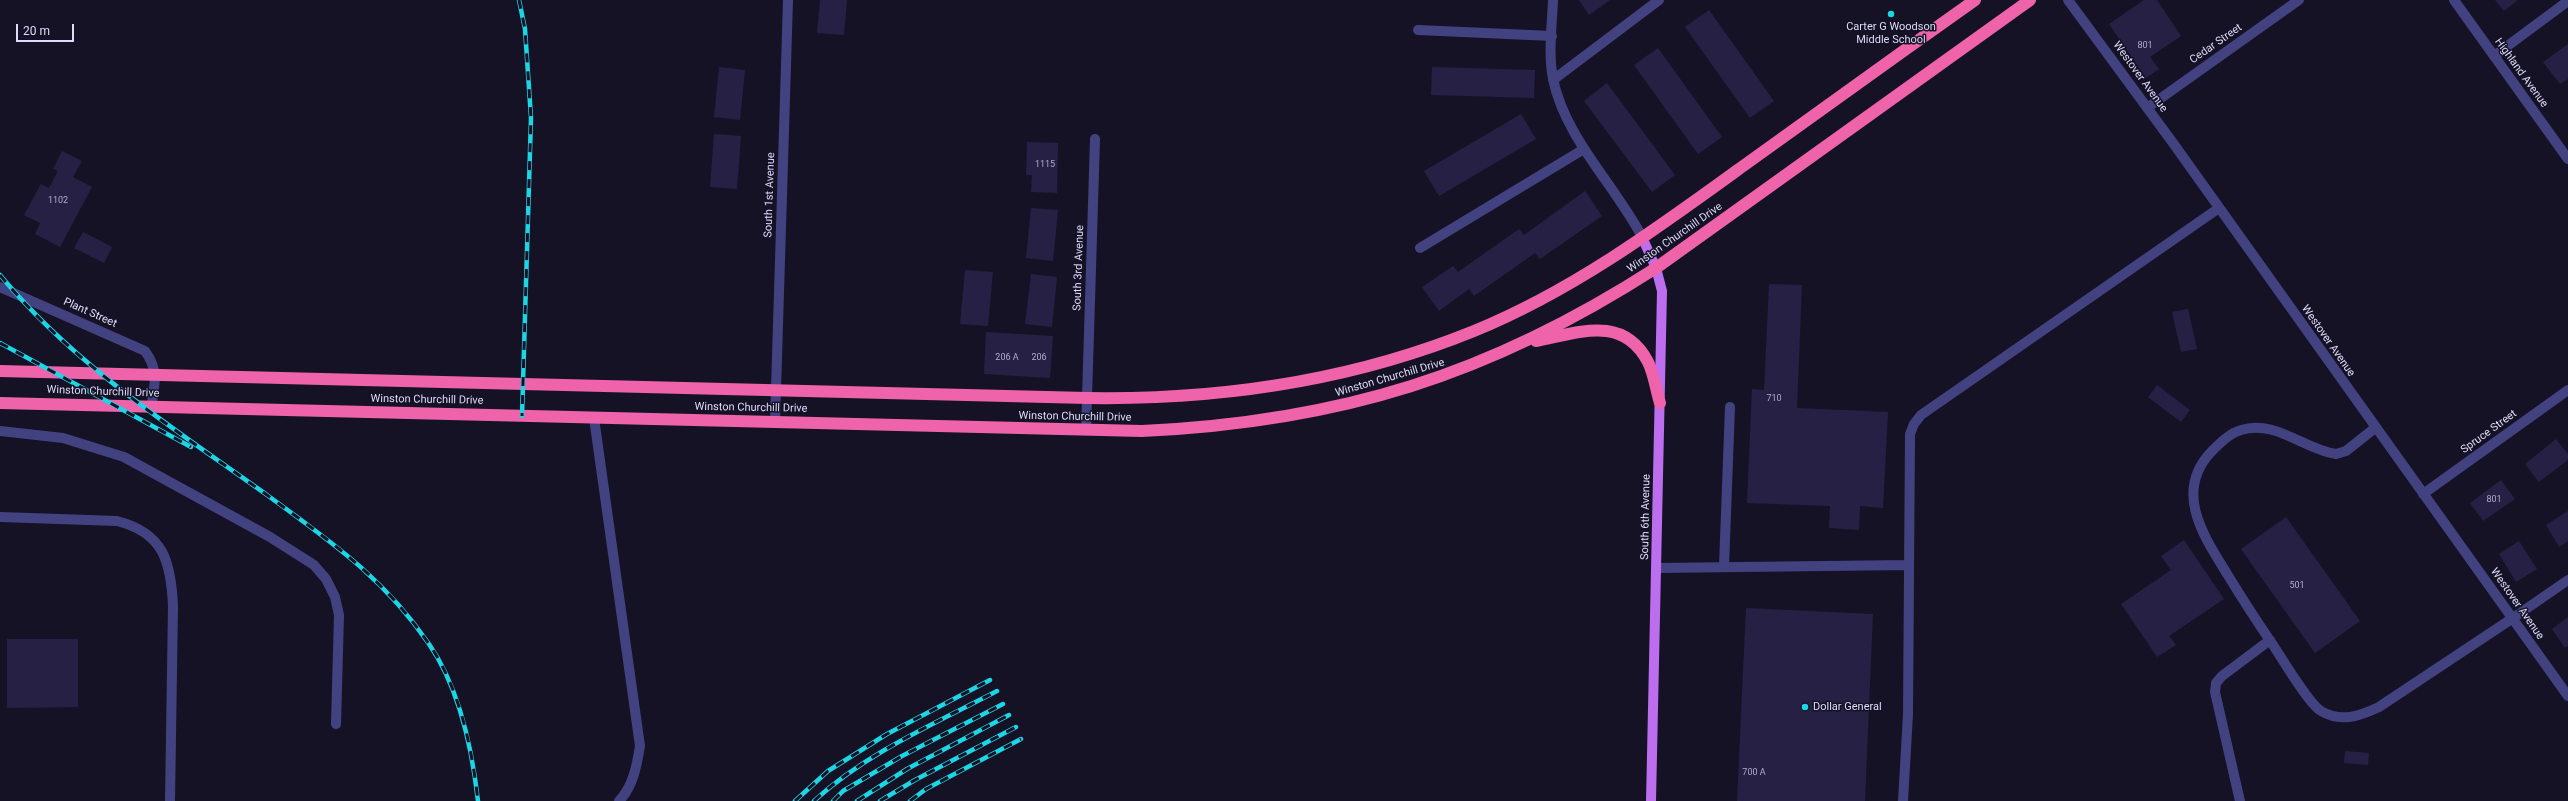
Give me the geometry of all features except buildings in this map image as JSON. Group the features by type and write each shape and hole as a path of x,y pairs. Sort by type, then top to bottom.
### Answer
{"highway":[{"name":"Winston Churchill Drive","path":"0,371 1140,399 1205,396 1255,390 1379,364 1476,330 1545,297 1595,269 1642,237 1975,0"},
{"name":"Winston Churchill Drive","path":"0,403 1142,431 1208,428 1273,420 1337,407 1428,381 1524,344 1584,312 1656,268 2030,0"},
{"path":"1524,344 1592,330 1608,330 1617,332 1640,348 1649,363 1660,403"}],"main road":[{"name":"South 6th Avenue","path":"1642,237 1656,268 1662,291 1651,801"}],"street":[{"name":"South 1st Avenue","path":"775,422 788,0"},
{"path":"1553,0 1553,80 1559,98 1584,149 1642,237"},
{"path":"1553,80 1659,0"},
{"name":"Westover Avenue","path":"2068,0 2219,208 2568,696"},
{"name":"Cedar Street","path":"2147,108 2299,0"},
{"name":"Highland Avenue","path":"2454,0 2568,160"},
{"path":"2494,56 2568,1"},
{"path":"1418,30 1552,36"},
{"name":"South 3rd Avenue","path":"1086,430 1095,139"},
{"path":"1420,248 1584,149"},
{"path":"1903,801 1908,714 1910,434 1914,424 1921,415 2219,208"},
{"name":"Plant Street","path":"0,287 139,347 153,362 156,374"},
{"path":"151,407 156,374"},
{"name":"Spruce Street","path":"2424,494 2568,390"},
{"path":"1724,566 1730,407"},
{"path":"594,418 640,746 637,767 631,783 619,801"},
{"path":"2375,428 2346,451 2336,454 2272,430 2254,428 2240,430 2223,440 2209,455 2198,473 2194,495 2195,514 2201,531 2270,640 2316,706 2336,717 2354,717 2379,707 2568,580"},
{"path":"0,430 63,438 124,457 270,537 314,565 326,580 335,596 339,615 336,724"},
{"path":"0,517 117,521 130,524 146,532 164,554 172,582 173,606 170,801"},
{"path":"1657,568 1908,565"},
{"path":"2240,801 2215,692 2216,683 2222,676 2270,640"}],"railway":[{"path":"519,0 525,29 531,118 522,416"},
{"path":"0,275 29,308 92,366 161,420 267,495 334,545 355,562 393,599 411,620 440,661 457,699 468,740 478,801"},
{"path":"0,343 191,447"},
{"path":"795,801 828,771 887,734 990,680"},
{"path":"814,801 856,768 901,740 997,691"},
{"path":"833,801 843,791 902,756 1003,704"},
{"path":"857,801 907,769 1009,715"},
{"path":"880,801 915,780 1016,727"},
{"path":"910,801 926,789 1021,739"}],"place":[{"name":"Carter G Woodson Middle School","path":"1891,14"},
{"name":"Dollar General","path":"1805,707"}]}
